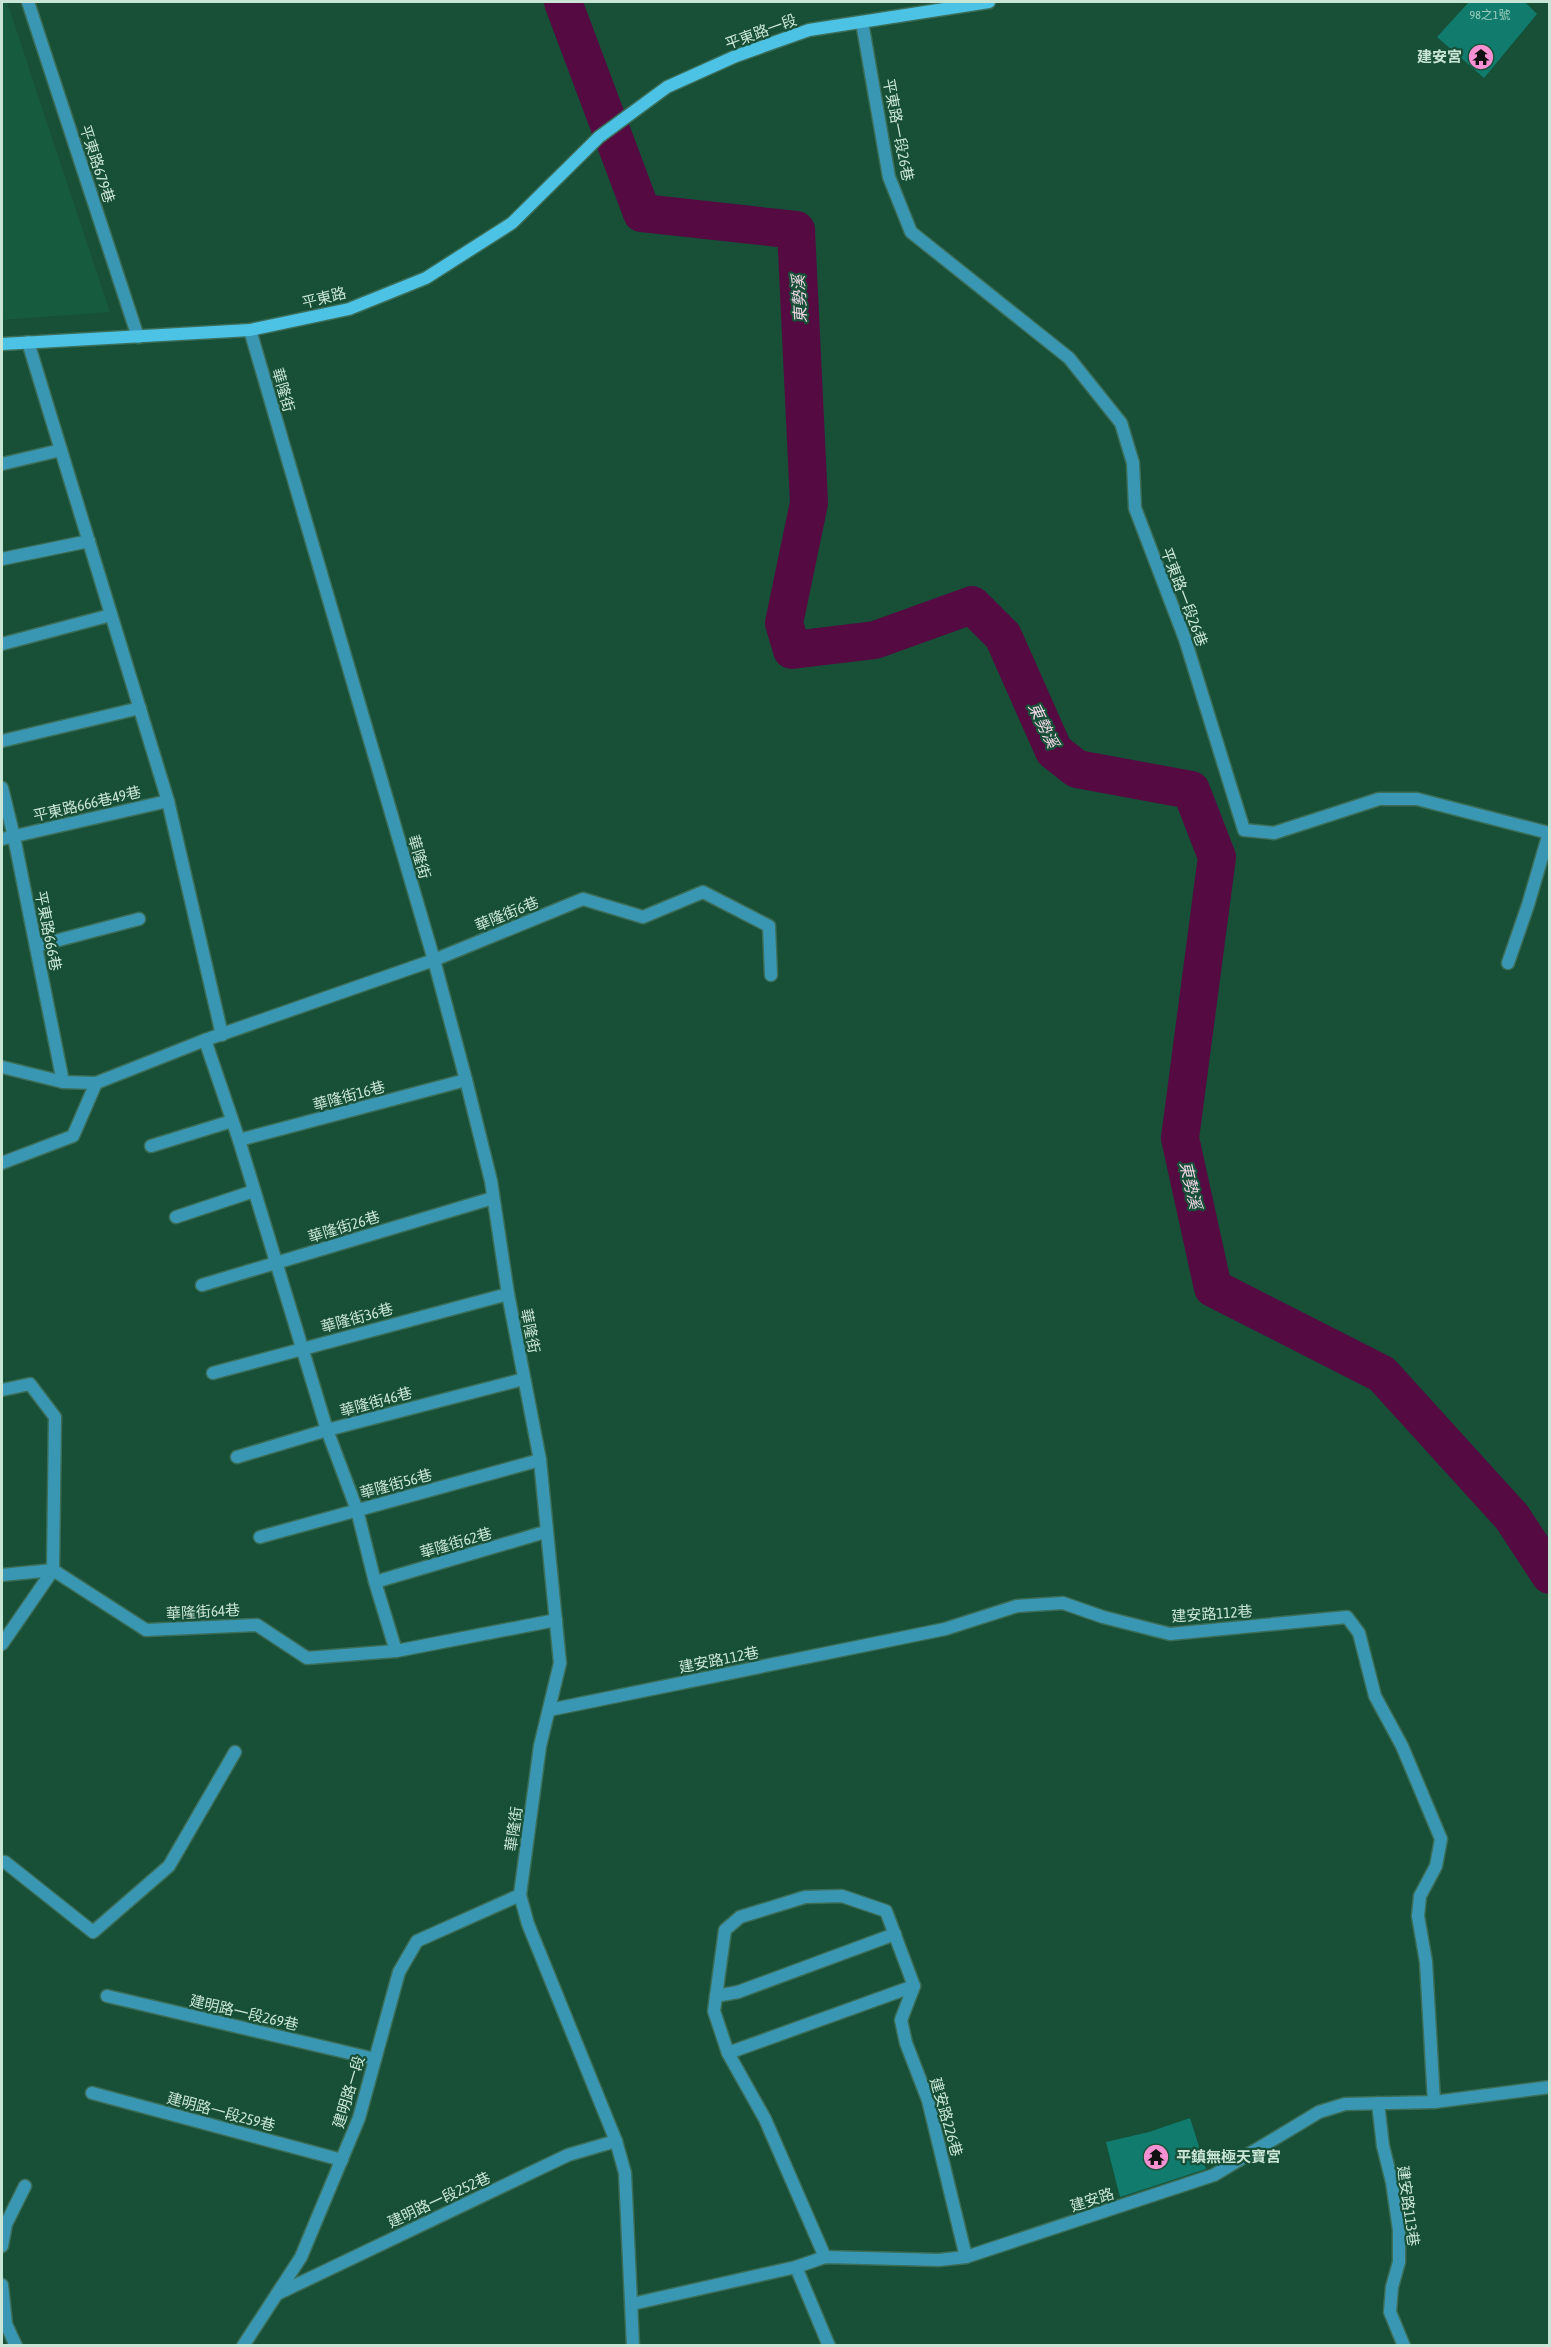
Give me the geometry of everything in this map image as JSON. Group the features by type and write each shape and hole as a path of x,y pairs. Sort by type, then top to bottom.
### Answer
{"street":[{"name":"平東路679巷","path":"28,2 138,337"},
{"name":"平東路一段","path":"599,137 667,87 735,56 809,30 989,2"},
{"name":"平東路一段26巷","path":"862,22 889,177 911,232 1069,358 1121,423 1133,463 1135,508 1185,639 1244,830 1274,833 1379,799 1417,799 1549,833 1508,963"},
{"name":"平東路","path":"2,344 250,330 348,309 426,278 512,223 599,137"},
{"name":"華隆街","path":"250,330 434,960 466,1080 493,1198 508,1294 540,1460 545,1532 560,1663 540,1746 520,1895 528,1924 616,2141 625,2173 633,2346"},
{"path":"28,342 168,801 222,1035"},
{"path":"2,464 61,450"},
{"path":"2,559 88,542"},
{"path":"2,644 111,615"},
{"path":"2,741 140,708"},
{"name":"平東路666巷","path":"2,788 8,838 36,945 63,1082"},
{"name":"平東路666巷49巷","path":"8,838 168,801"},
{"name":"華隆街6巷","path":"96,1083 205,1040 434,960 583,899 643,917 703,892 769,926 771,975"},
{"path":"36,945 139,919"},
{"path":"205,1040 239,1140 327,1430 357,1510 375,1582 396,1650"},
{"path":"2,1067 63,1082 96,1083 73,1136 2,1163"},
{"name":"華隆街16巷","path":"239,1140 466,1080"},
{"path":"151,1146 232,1121"},
{"path":"176,1216 254,1191"},
{"name":"華隆街26巷","path":"202,1285 493,1198"},
{"name":"華隆街36巷","path":"213,1373 508,1294"},
{"name":"華隆街46巷","path":"237,1456 524,1379"},
{"path":"2,1390 30,1384 55,1417 53,1570 2,1644"},
{"name":"華隆街56巷","path":"260,1537 540,1460"},
{"name":"華隆街62巷","path":"375,1582 545,1532"},
{"path":"2,1575 53,1570"},
{"name":"華隆街64巷","path":"53,1570 146,1630 257,1625 307,1658 396,1650 555,1620"},
{"name":"建安路112巷","path":"549,1710 945,1629 1017,1606 1063,1603 1103,1617 1170,1634 1347,1617 1359,1633 1375,1696 1402,1746 1441,1839 1436,1866 1420,1896 1418,1916 1426,1962 1434,2102"},
{"path":"2,1862 5,1862 93,1932 169,1866 235,1752"},
{"name":"建明路一段","path":"243,2346 301,2257 359,2118 399,1972 417,1941 520,1895"},
{"path":"728,2052 914,1986 886,1911 842,1896 805,1897 740,1917 724,1930 714,2011 728,2052 765,2119 825,2257"},
{"path":"716,1996 738,1992 894,1934"},
{"name":"建安路226巷","path":"914,1986 901,2019 906,2043 928,2100 966,2258"},
{"name":"建明路一段269巷","path":"107,1996 375,2059"},
{"name":"建安路","path":"632,2304 796,2267 825,2257 939,2260 966,2258 1214,2175 1319,2112 1345,2104 1434,2102 1550,2087"},
{"name":"建明路一段259巷","path":"92,2093 342,2160"},
{"name":"建安路113巷","path":"1378,2103 1383,2146 1392,2182 1399,2230 1400,2262 1392,2287 1390,2312 1404,2346"},
{"name":"建明路一段252巷","path":"277,2294 568,2155 616,2141"},
{"path":"2,2246 6,2224 25,2186"},
{"path":"796,2267 829,2346"},
{"path":"2,2285 6,2324 16,2346"}],"shaded area":[{"path":"2,2 7,2 110,312 2,320"}],"building":[{"name":"建安宮","path":"1469,2 1525,2 1537,14 1484,78 1437,37"},
{"name":"平鎮無極天寶宮","path":"1190,2118 1206,2169 1120,2197 1106,2142 1149,2132"}],"waterway":[{"name":"東勢溪","path":"563,2 642,213 796,230 809,503 784,623 792,650 875,640 972,605 1003,636 1054,751 1077,769 1191,790 1217,857 1180,1138 1213,1288 1382,1374 1512,1517 1550,1575"}],"place":[{"name":"建安宮","path":"1481,57"},
{"name":"平鎮無極天寶宮","path":"1156,2157"}]}
